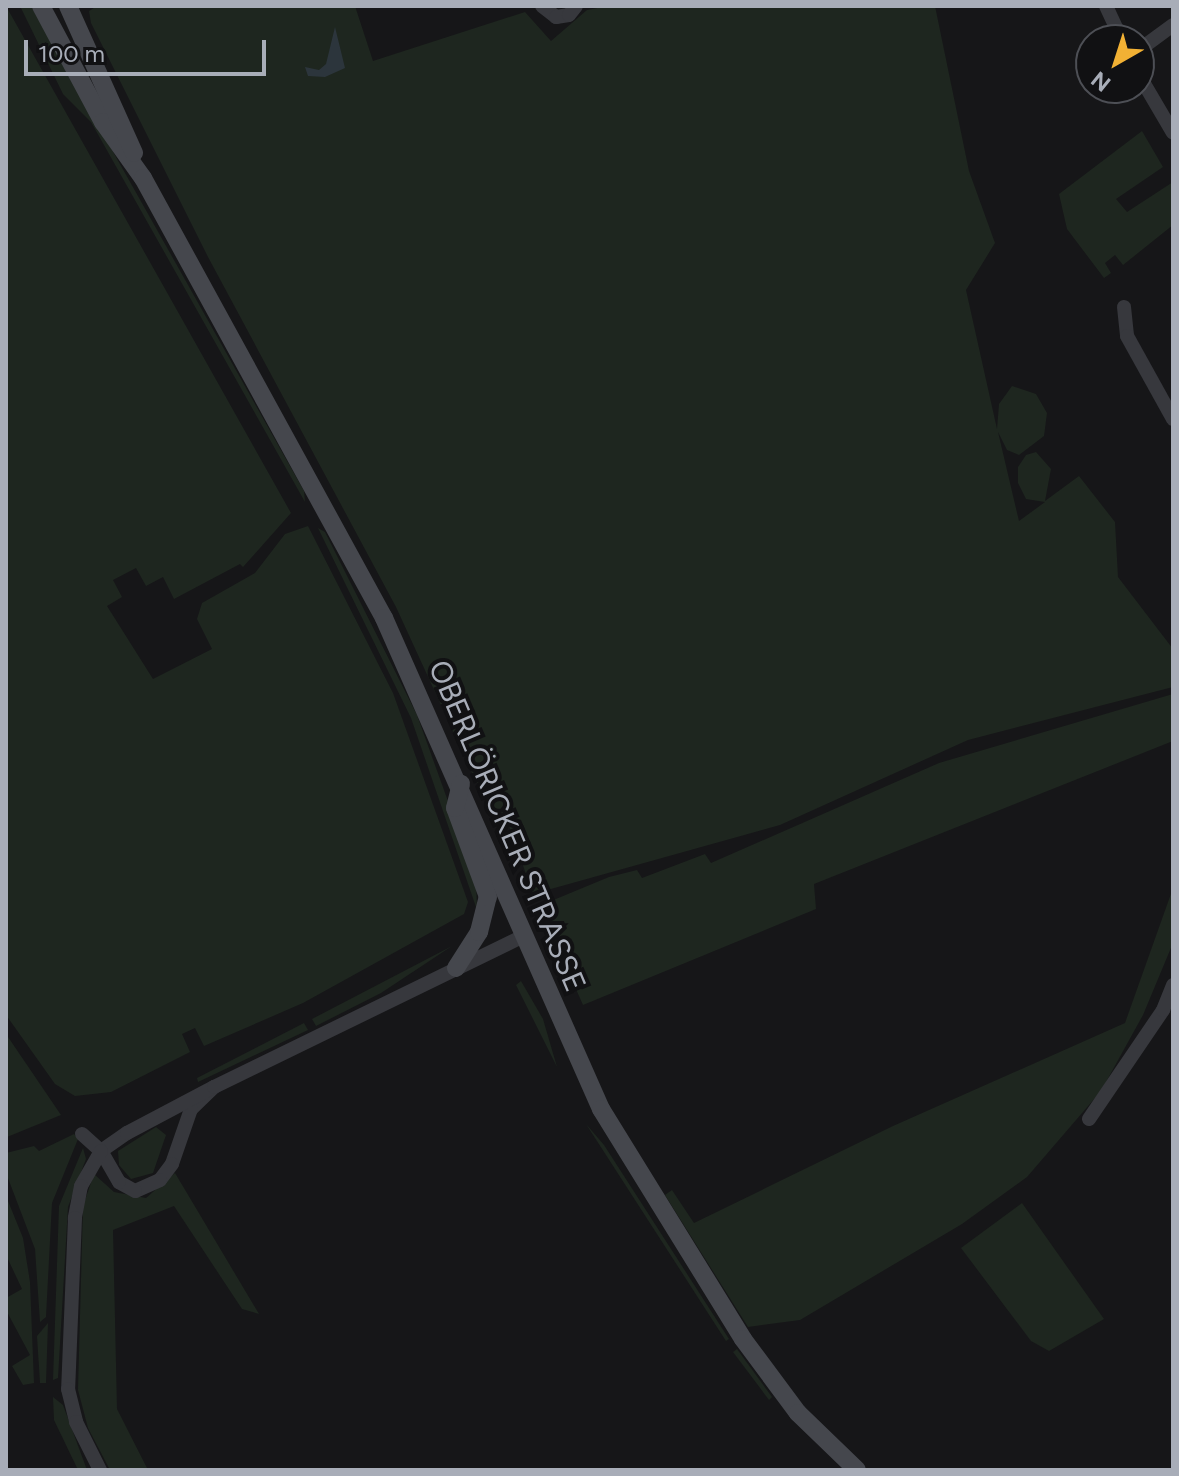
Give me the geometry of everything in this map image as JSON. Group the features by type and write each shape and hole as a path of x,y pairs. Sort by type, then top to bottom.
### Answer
{"main road":[{"name":"OBERLÖRICKER STRASSE","path":"65,6 143,178 384,618 461,784 569,1041 625,1151 743,1339 798,1413 857,1470"},
{"name":"OBERLÖRICKER STRASSE","path":"43,11 103,122 143,178"},
{"path":"456,968 479,932 488,897 455,808 461,784"}],"street":[{"name":"OBERLÖRICKER STRASSE","path":"43,11 65,6"},
{"path":"542,6 556,17 569,15 576,6"},
{"path":"1155,38 1173,25"},
{"path":"1155,102 1173,133"},
{"path":"1124,307 1127,336 1173,419"},
{"path":"100,1470 76,1422 68,1389 75,1218 81,1186 101,1151 214,1087 525,935"},
{"path":"1089,1119 1163,1010 1173,985"},
{"path":"82,1134 101,1151 119,1182 135,1191 148,1189 172,1164 191,1109 214,1087"}],"shaded area":[{"path":"6,6 291,513 243,567 240,564 174,599 163,577 146,586 136,568 113,580 122,597 107,606 153,679 212,649 197,619 202,603 255,573 285,534 308,526 393,693 468,902 464,914 303,1003 204,1046 195,1028 182,1034 190,1052 111,1092 75,1096 55,1084 6,1015"},
{"path":"20,6 31,6 304,491 305,502 91,122 63,94"},
{"path":"97,6 355,6 373,61 525,12 551,41 587,10 608,6 935,6 969,171 995,243 966,290 997,429 999,404 1012,386 1036,394 1047,413 1044,436 1019,455 1007,450 998,432 1019,521 1045,502 1026,499 1018,483 1018,467 1026,455 1036,452 1051,469 1045,501 1079,476 1115,522 1118,577 1173,649 1173,687 968,740 780,825 533,894 506,817 500,820 474,777 396,607 208,257 91,23 89,11"},
{"path":"335,27 345,68 325,77 308,76 305,67 319,70 326,64"},
{"path":"1142,131 1163,167 1116,199 1127,212 1173,182 1173,225 1123,265 1115,255 1105,263 1111,273 1104,278 1067,229 1059,194"},
{"path":"318,528 325,532 417,715 476,879 477,910 411,718"},
{"path":"1173,694 1173,741 814,884 816,909 583,1005 539,906 609,877 637,870 642,878 705,854 711,863 939,763"},
{"path":"1173,888 1173,943 1143,1015 1101,1091 1027,1177 962,1224 800,1320 748,1327 665,1195 672,1190 694,1223 893,1126 1125,1023"},
{"path":"452,946 381,993 316,1026 312,1019"},
{"path":"521,981 543,1019 557,1067 516,985"},
{"path":"304,1023 308,1030 198,1082 197,1078"},
{"path":"6,1034 61,1115 7,1137 6,1136"},
{"path":"586,1124 604,1145 729,1339 726,1341"},
{"path":"156,1127 166,1135 153,1173 131,1179 119,1165 118,1151"},
{"path":"74,1134 78,1139 52,1203 46,1317 40,1322 35,1249 6,1173 6,1153 34,1146 39,1151"},
{"path":"83,1148 86,1159 68,1207 58,1378 53,1380 59,1206"},
{"path":"175,1173 259,1314 242,1309 174,1206 113,1230 117,1409 148,1470 110,1470 88,1428 78,1390 83,1206 94,1174 114,1192 146,1198"},
{"path":"6,1196 23,1238 30,1282 34,1383 23,1385 12,1366 30,1355 6,1310 6,1298 22,1289 6,1255"},
{"path":"1022,1203 1104,1319 1049,1351 1031,1341 961,1248"},
{"path":"48,1323 46,1383 40,1383 37,1336"},
{"path":"737,1349 772,1397 769,1400 733,1352"},
{"path":"53,1397 63,1405 87,1470 78,1470 54,1420"}]}
